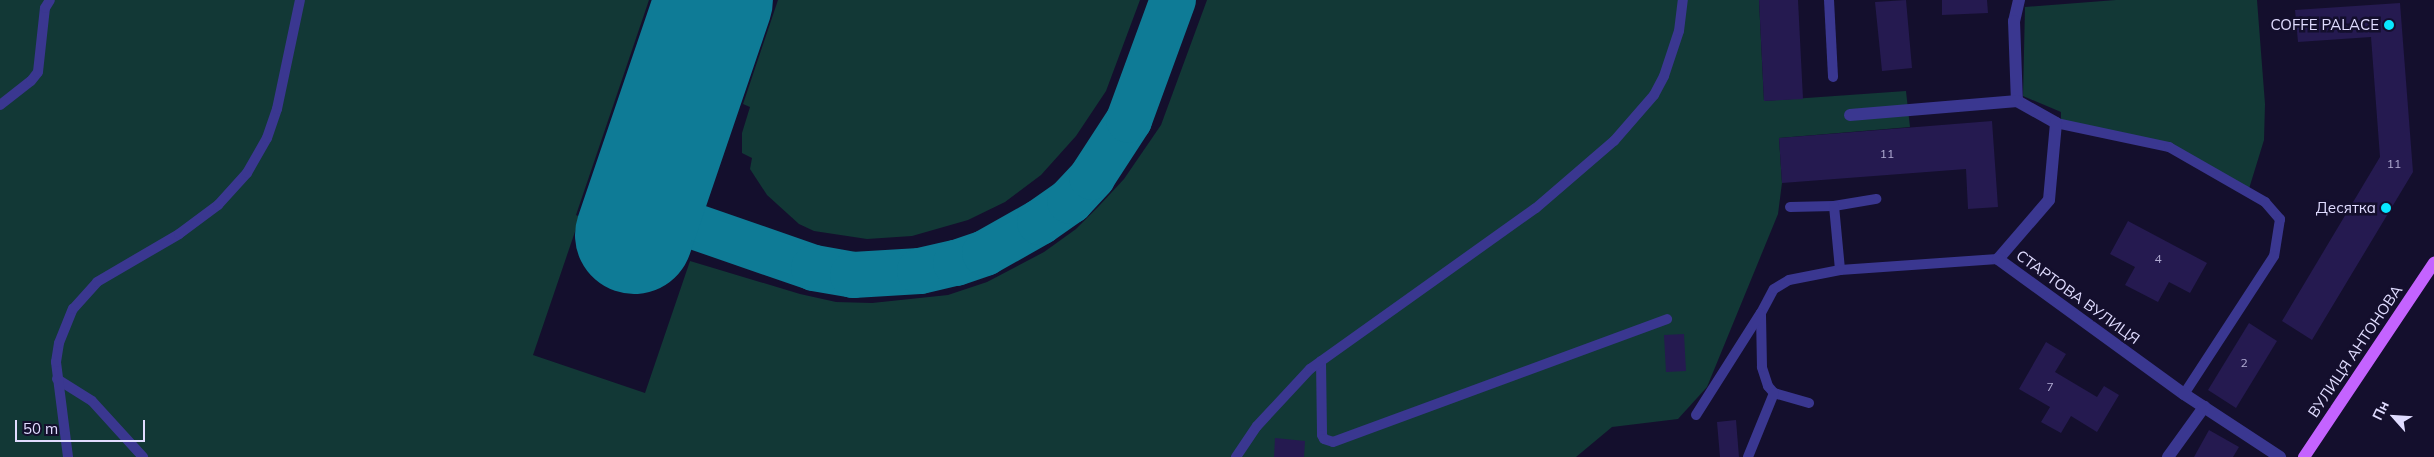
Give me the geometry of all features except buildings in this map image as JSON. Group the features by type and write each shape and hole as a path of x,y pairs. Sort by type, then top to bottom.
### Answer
{"main road":[{"name":"ВУЛИЦЯ АНТОНОВА","path":"2304,457 2434,263"}],"street":[{"path":"2017,101 2014,21 2019,0"},
{"path":"1850,115 2017,101 2056,123"},
{"name":"СТАРТОВА ВУЛИЦЯ","path":"2056,123 2049,200 1998,259 2184,394 2280,457"},
{"path":"2168,457 2204,407"}],"lane":[{"path":"0,105 31,81 38,72 45,8 50,0"},
{"path":"68,457 57,379 59,343 84,294 114,271 201,219 232,191 247,173 267,138 277,109 300,0"},
{"path":"1236,457 1274,407 1321,361 1536,208 1614,141 1654,95 1664,76 1679,31 1683,0"},
{"path":"1829,0 1834,76"},
{"path":"2056,123 2169,147 2265,202 2280,219 2274,256 2184,394"},
{"path":"1790,208 1834,206 1876,199"},
{"path":"1834,206 1840,270"},
{"path":"1696,415 1774,290 1789,280 1840,270 1998,259"},
{"path":"1761,313 1762,367 1768,386 1774,393 1809,403"},
{"path":"1321,361 1322,435 1324,439 1333,442 1667,319"},
{"path":"57,379 92,402 143,457"},
{"path":"1748,457 1774,393"}],"green space":[{"path":"0,0 649,0 576,215 580,217 533,355 645,393 690,261 800,294 836,302 872,303 948,295 987,282 1044,252 1076,229 1124,179 1161,125 1207,0 1759,0 1764,101 1906,91 1910,127 1779,138 1782,183 1778,214 1707,387 1678,419 1612,427 1576,457 0,457"},
{"path":"778,0 1140,0 1106,91 1076,136 1041,175 1005,202 968,220 912,236 867,239 814,231 799,224 767,195 750,169 752,158 742,153 742,133 750,107 743,104"},
{"path":"2116,0 2257,0 2265,104 2264,140 2248,192 2169,147 2061,124 2061,112 2023,96 2025,7"}],"taxiway":[{"path":"673,121 665,170 667,194 681,215 693,226 814,268 853,275 920,271 956,263 985,253 1040,222 1070,201 1092,177 1129,120 1173,0"}],"runway":[{"path":"634,235 714,0"}],"place":[{"name":"COFFE PALACE","path":"2389,25"},
{"name":"Десятка","path":"2386,208"}]}
